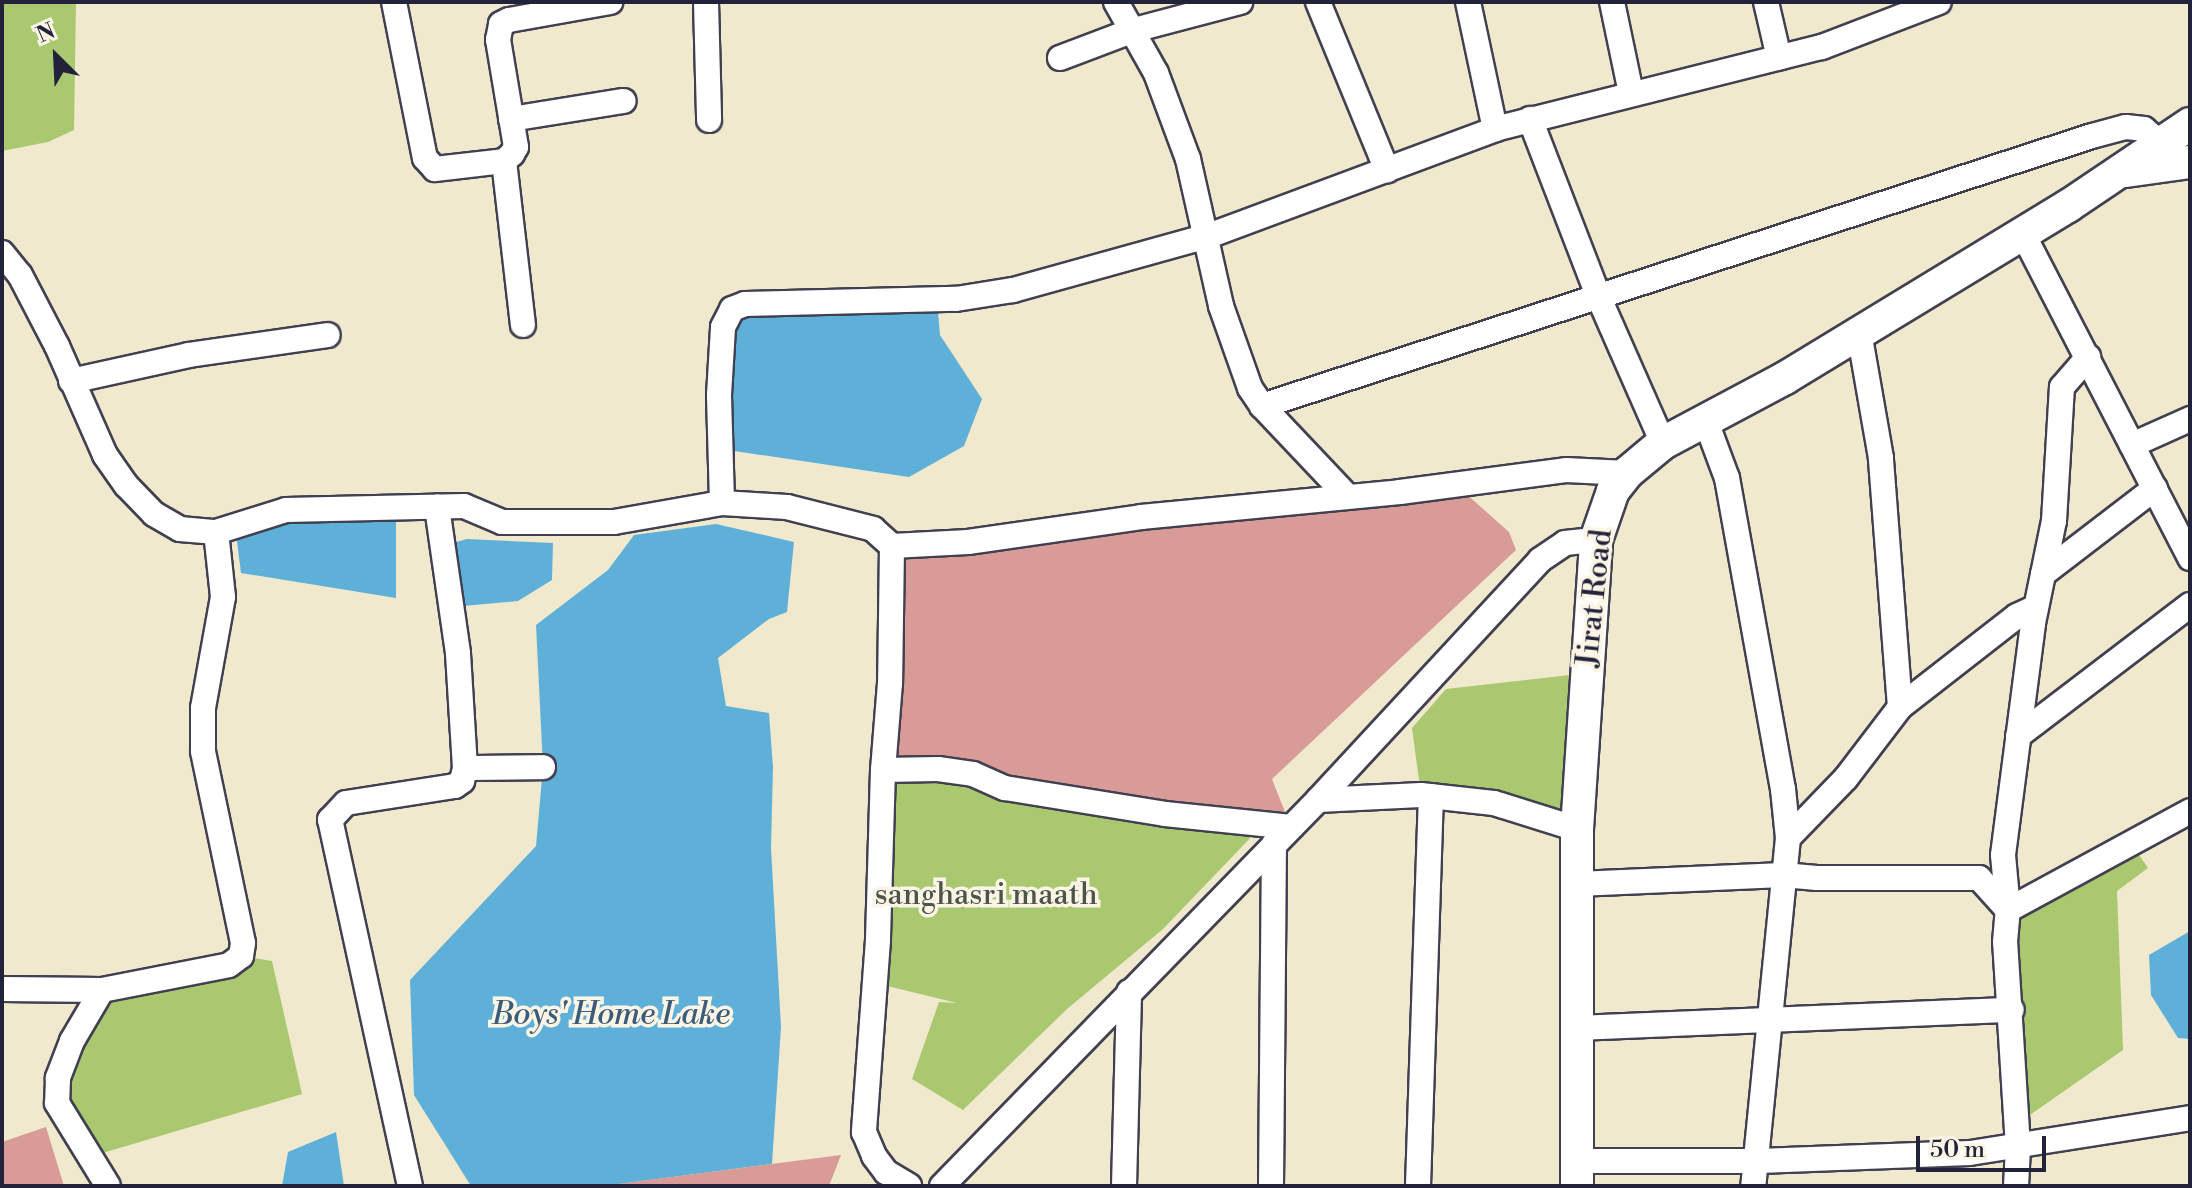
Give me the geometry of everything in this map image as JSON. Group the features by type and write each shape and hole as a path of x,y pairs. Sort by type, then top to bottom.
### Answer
{"main road":[{"path":"2119,172 2190,124"},
{"name":"Jirat Road","path":"1577,1174 1577,829 1596,540 1605,508 1627,473 1663,443 1785,378 2119,172 2190,162"}],"street":[{"path":"394,2 429,165 435,169 504,161 516,147 498,40 501,24 610,2"},
{"path":"706,2 709,120"},
{"path":"1116,2 1156,73 1188,159 1208,236 1221,306 1250,388 1262,406 1347,496"},
{"path":"1060,58 1134,30 1240,2"},
{"path":"1318,2 1387,170"},
{"path":"1468,2 1495,129"},
{"path":"1612,2 1631,93"},
{"path":"1766,2 1779,58"},
{"path":"722,503 719,395 723,327 732,309 745,304 984,297 1208,236 1495,129 1779,58 1855,36 1939,2"},
{"path":"511,119 624,101"},
{"path":"1530,119 1599,298 1663,443"},
{"path":"1262,406 2092,136 2126,127 2144,129 2160,143"},
{"path":"504,161 523,325"},
{"path":"2022,232 2190,558"},
{"path":"2,253 20,275 105,455 126,485 154,514 180,529 216,532 286,510 464,506 502,522 614,522 722,503 787,507 873,529 892,546 968,542 1141,517 1566,470 1627,473"},
{"path":"1859,332 1881,458 1900,707"},
{"path":"71,381 189,355 328,335"},
{"path":"2016,1186 2018,1147 2012,1010 2005,942 2008,910 2003,855 2036,607 2054,521 2062,387 2088,357"},
{"path":"1705,419 1727,478 1783,789 1788,838 1768,1020 1759,1161 1753,1186"},
{"path":"2132,445 2190,419"},
{"path":"2043,574 2155,488"},
{"path":"410,1186 330,820 346,803 455,786 462,781 465,768 458,653 437,507"},
{"path":"2,989 102,990 229,965 241,956 243,943 203,751 203,708 223,597 216,532"},
{"path":"942,1186 1318,800 1540,560 1565,543 1596,540"},
{"path":"892,546 890,683 883,770 878,940 864,1132 874,1156 886,1172 909,1186"},
{"path":"2018,736 2190,605"},
{"path":"1788,838 1846,778 1900,707 2017,616 2036,607"},
{"path":"465,768 543,767"},
{"path":"883,770 938,769 973,774 1005,788 1283,835"},
{"path":"1318,800 1431,796 1494,803 1577,829"},
{"path":"1418,1186 1431,796"},
{"path":"2008,910 2190,811"},
{"path":"1271,1186 1283,835"},
{"path":"1577,884 1783,875 1979,878 2008,910"},
{"path":"102,990 67,1054 58,1078 57,1103 108,1186"},
{"path":"1124,1186 1129,992"},
{"path":"1577,1028 2012,1010"},
{"path":"1577,1174 1759,1161 1970,1153 2190,1118"}],"green space":[{"path":"2,2 76,2 74,130 48,142 2,151"},
{"path":"1587,673 1577,829 1421,795 1412,728 1446,689"},
{"name":"sanghasri maath","path":"883,770 1256,832 1163,929 1067,1009 963,1110 912,1079 939,1002 957,1003 875,983"},
{"path":"2131,843 2148,868 2117,891 2123,1050 2017,1124 2008,910"},
{"path":"241,956 272,961 302,1094 89,1157 58,1078 102,990"}],"water":[{"path":"937,300 940,335 982,399 964,446 909,477 721,449 732,309"},
{"path":"396,507 396,598 241,573 235,526"},
{"name":"Boys' Home Lake","path":"716,524 794,542 787,612 769,619 718,658 726,706 769,713 773,767 771,848 781,1027 772,1164 604,1186 471,1186 414,1095 410,980 536,846 543,767 536,625 608,570 634,535"},
{"path":"467,539 553,543 552,580 518,601 452,607 443,546"},
{"path":"2190,931 2190,1039 2178,1038 2151,995 2149,955"},
{"path":"336,1132 344,1186 282,1186 288,1152"}],"building":[{"path":"1455,484 1509,532 1516,550 1272,779 1291,827 883,770 892,546"},
{"path":"46,1127 64,1186 2,1186 2,1142"},
{"path":"841,1155 829,1186 618,1186 618,1184"}]}
